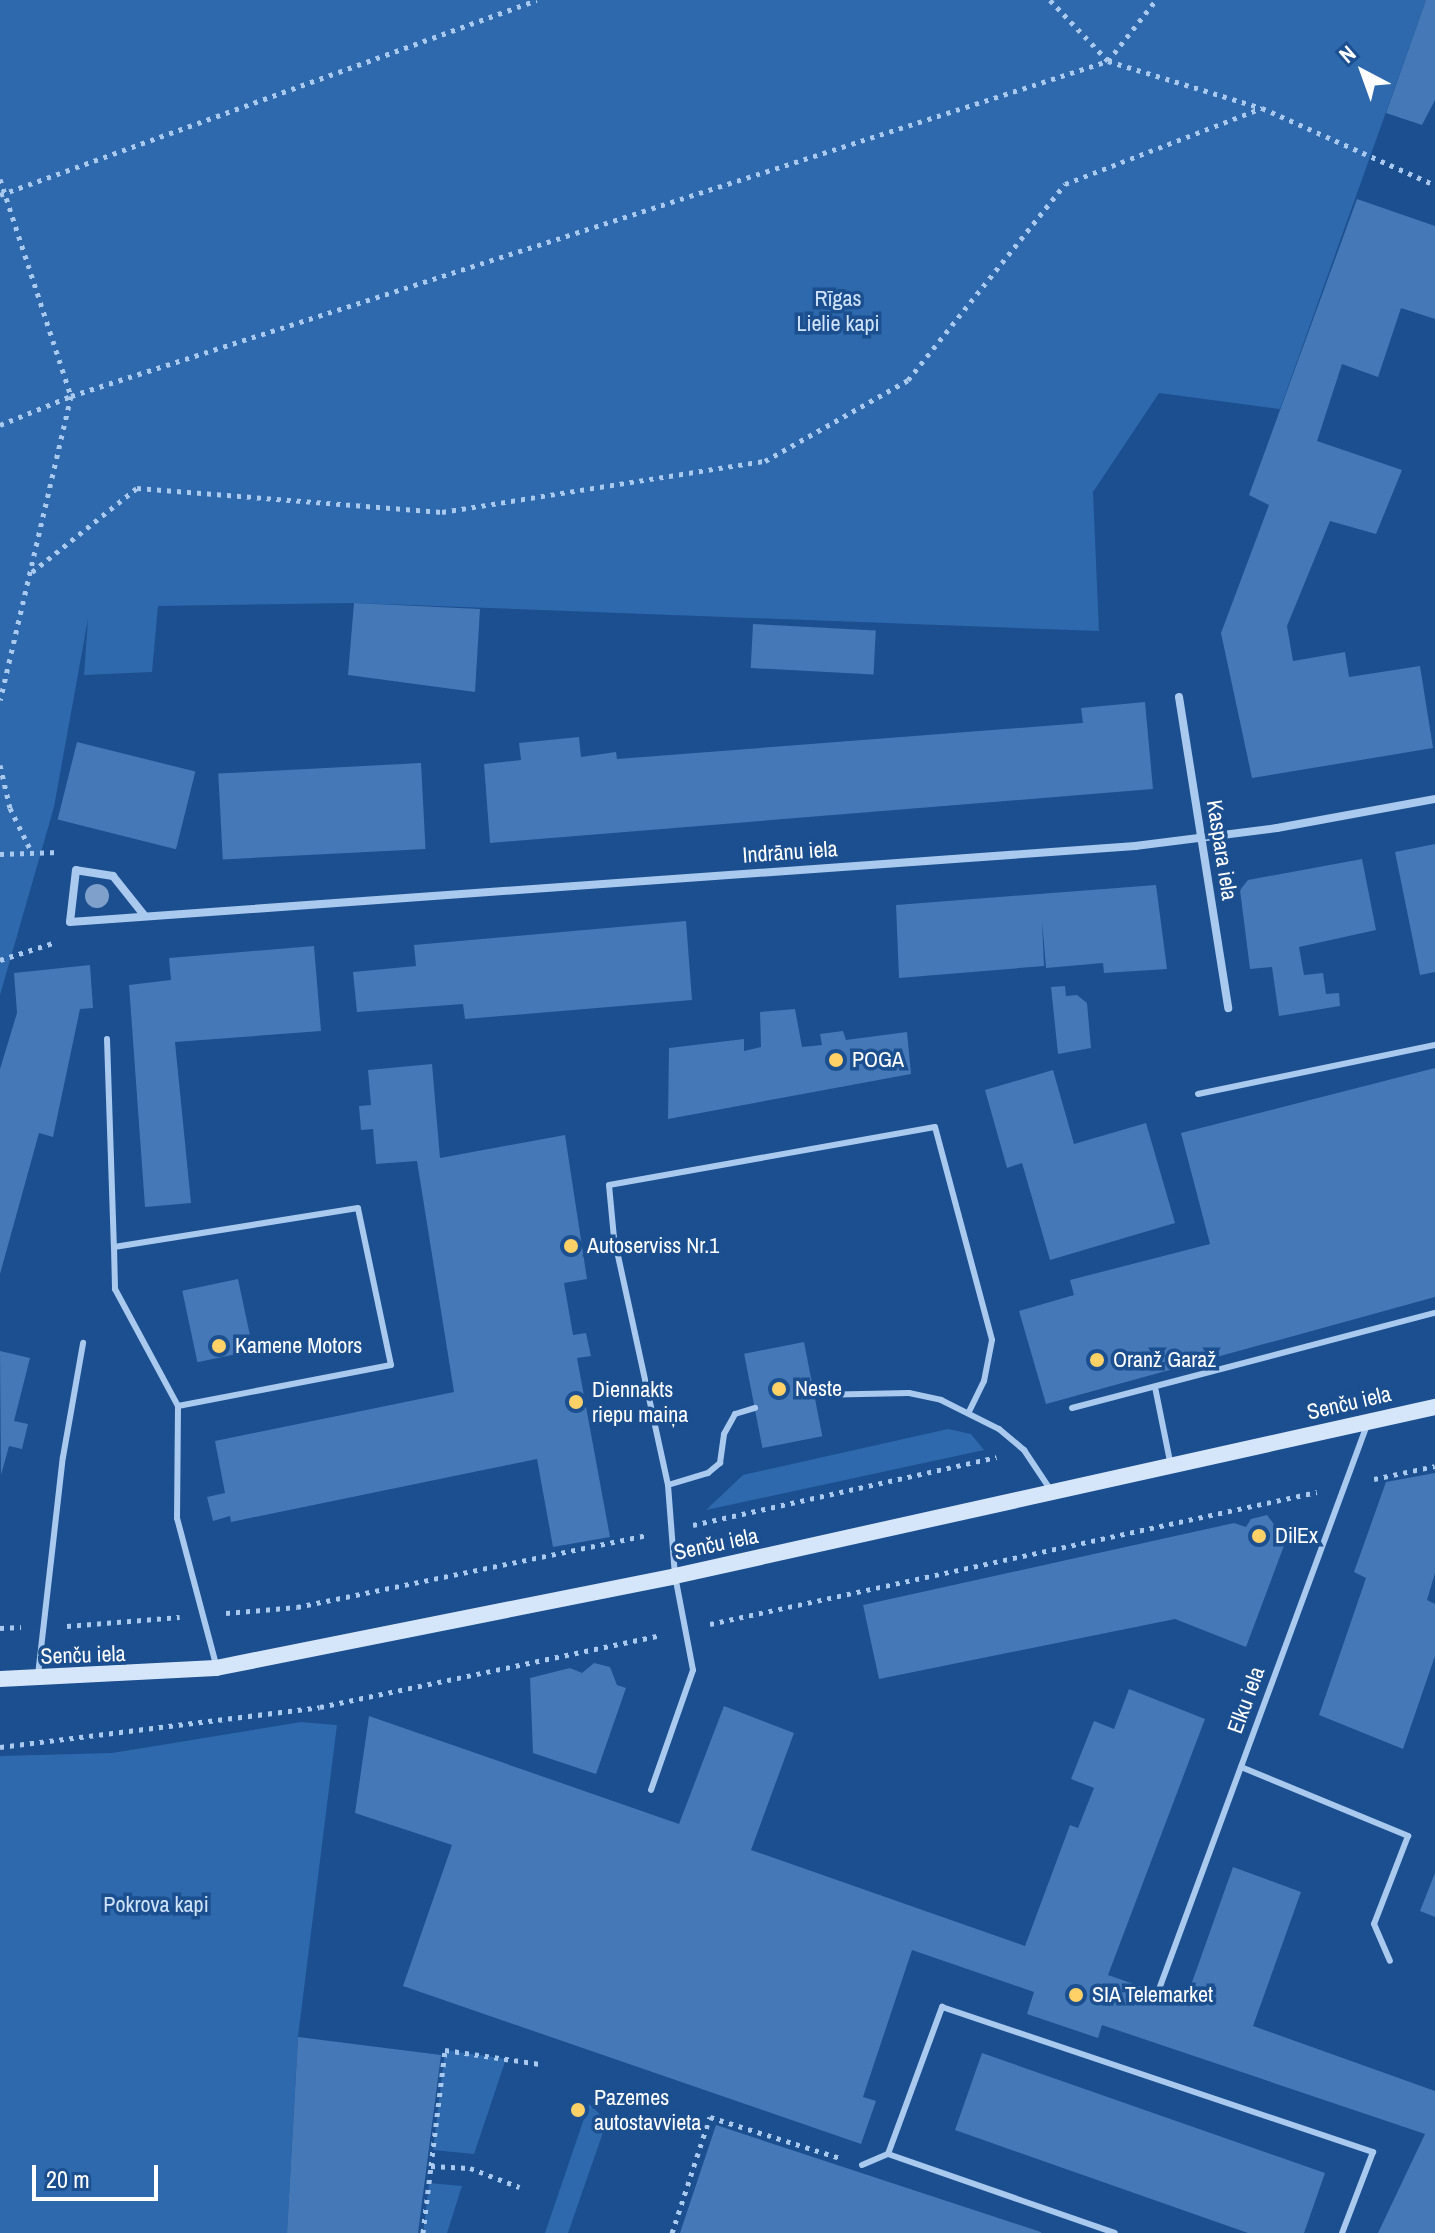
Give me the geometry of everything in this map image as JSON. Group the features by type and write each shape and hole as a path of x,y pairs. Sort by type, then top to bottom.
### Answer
{"main road":[{"name":"Senču iela","path":"0,1679 216,1668 675,1576 1435,1407"}],"street":[{"name":"Kaspara iela","path":"1179,697 1228,1008"},
{"name":"Indrānu iela","path":"144,915 113,876 76,870 70,922 1200,839 1435,799"}],"lane":[{"path":"107,1039 115,1289 178,1406 177,1518 216,1668"},
{"path":"1198,1094 1435,1045"},
{"path":"651,1790 693,1670 675,1576 668,1485 620,1268 609,1185 935,1127 992,1340 984,1381 969,1412"},
{"path":"114,1247 358,1208 391,1365 178,1406"},
{"path":"1072,1408 1435,1313"},
{"path":"37,1679 63,1457 83,1343"},
{"path":"1155,1387 1171,1466"},
{"path":"815,1395 909,1393 969,1412 1024,1450 1052,1492"},
{"path":"668,1485 708,1473 720,1463 724,1434 735,1414 755,1408"},
{"name":"Elku iela","path":"1158,1992 1369,1421"},
{"path":"1241,1767 1408,1836 1374,1924 1390,1961"},
{"path":"888,2154 942,2007 1373,2152 1342,2233"},
{"path":"862,2165 888,2154 1115,2233"}],"path":[{"path":"2,194 537,0"},
{"path":"1050,0 1108,61 1262,108 1435,185"},
{"path":"0,425 71,396 1108,61 1156,0"},
{"path":"32,572 137,488 442,512 765,461 908,380 1065,184 1262,108"},
{"path":"0,179 2,194 71,396 0,700"},
{"path":"0,765 10,808 32,853"},
{"path":"0,854 65,852"},
{"path":"0,1628 297,1607 671,1530 1024,1450"},
{"path":"0,1747 320,1707 1435,1466"},
{"path":"423,2233 445,2050 540,2064"},
{"path":"672,2233 710,2117 862,2165"},
{"path":"431,2166 470,2168 519,2187"}],"green space":[{"name":"Rīgas Lielie kapi","path":"0,0 1426,0 1280,409 1159,393 1093,492 1099,631 354,603 158,606 152,672 84,675 88,619 54,807 0,995"},
{"path":"948,1429 971,1434 984,1450 706,1510 743,1475"},
{"name":"Pokrova kapi","path":"301,1722 337,1725 298,2037 287,2233 0,2233 0,1756 112,1753"},
{"path":"445,2050 506,2059 474,2154 433,2150"},
{"path":"589,2104 607,2121 568,2233 545,2233"},
{"path":"429,2183 462,2186 447,2233 423,2233"}],"building":[{"path":"1426,0 1435,0 1435,100 1422,125 1386,113"},
{"path":"1357,199 1435,226 1435,319 1401,308 1378,377 1342,364 1317,441 1402,470 1376,534 1330,521 1287,626 1293,661 1345,652 1349,677 1420,666 1433,748 1252,778 1221,633 1269,505 1249,495"},
{"path":"354,603 480,609 475,692 348,675"},
{"path":"753,624 876,630 874,674 751,668"},
{"path":"1145,702 1153,789 490,843 484,764 521,760 519,743 579,737 581,757 616,752 617,759 1083,723 1081,708"},
{"path":"77,742 195,772 176,849 58,820"},
{"path":"421,763 426,849 223,860 218,774"},
{"path":"1435,844 1435,972 1420,975 1395,852"},
{"path":"1362,859 1376,930 1299,947 1304,975 1323,973 1326,994 1339,993 1340,1006 1279,1016 1272,967 1250,969 1240,890 1248,880"},
{"path":"1156,885 1167,969 1104,973 1103,963 1046,968 1042,920 1044,966 899,978 896,905"},
{"path":"686,921 692,1000 465,1019 463,1004 357,1012 353,972 416,966 414,945"},
{"path":"314,946 321,1031 175,1042 191,1203 145,1207 129,985 171,980 169,958"},
{"path":"90,965 93,1008 80,1009 53,1137 39,1133 0,1274 0,1069 17,1013 14,973"},
{"path":"1065,986 1066,996 1077,995 1087,1003 1091,1048 1058,1054 1051,987"},
{"path":"795,1009 802,1047 822,1045 820,1034 843,1031 846,1040 907,1032 911,1074 668,1119 669,1048 744,1039 744,1051 761,1047 760,1012"},
{"path":"432,1064 440,1158 565,1135 587,1279 564,1283 573,1335 586,1333 591,1356 577,1358 610,1537 553,1547 537,1459 231,1522 230,1516 213,1521 207,1497 225,1493 215,1441 454,1392 417,1161 376,1164 373,1129 361,1130 359,1106 371,1105 368,1070"},
{"path":"1435,1068 1435,1297 1046,1404 1019,1311 1074,1295 1070,1280 1210,1244 1181,1133"},
{"path":"1053,1070 1074,1144 1146,1123 1175,1223 1050,1260 1022,1163 1007,1168 985,1090"},
{"path":"238,1279 253,1350 197,1362 182,1291"},
{"path":"804,1342 822,1436 762,1448 744,1354"},
{"path":"0,1351 30,1358 14,1421 28,1424 22,1449 9,1446 1,1475"},
{"path":"1435,1473 1435,1573 1427,1600 1435,1604 1435,1656 1403,1749 1319,1715 1366,1578 1354,1572 1386,1482"},
{"path":"1267,1515 1279,1531 1275,1537 1285,1543 1246,1647 1175,1619 879,1679 863,1605 1234,1523 1246,1527 1251,1519"},
{"path":"594,1663 610,1667 617,1685 626,1688 596,1774 533,1753 530,1678 570,1668 582,1673"},
{"path":"1129,1689 1205,1719 1108,1975 1185,2002 1233,1867 1301,1892 1253,2026 1435,2091 1435,2233 1378,2233 1425,2134 1102,2025 1098,2038 1027,2014 1034,1992 912,1950 863,2097 876,2101 861,2144 403,1986 452,1845 355,1813 369,1716 679,1824 724,1706 794,1733 751,1850 1025,1946 1070,1825 1078,1828 1094,1788 1071,1779 1094,1721 1114,1729"},
{"path":"1435,1873 1435,1917 1420,1911"},
{"path":"298,2037 441,2055 418,2233 287,2233"},
{"path":"982,2053 1325,2173 1304,2233 1248,2233 955,2130"},
{"path":"716,2125 1041,2232 1041,2233 680,2233"}],"place":[{"name":"POGA","path":"836,1060"},
{"name":"Autoserviss Nr.1","path":"571,1246"},
{"name":"Kamene Motors","path":"219,1346"},
{"name":"Oranž Garaž","path":"1097,1360"},
{"name":"Neste","path":"779,1389"},
{"name":"Diennakts riepu maiņa","path":"576,1402"},
{"name":"DilEx","path":"1259,1536"},
{"name":"SIA Telemarket","path":"1076,1995"},
{"name":"Pazemes autostavvieta","path":"578,2110"}]}
